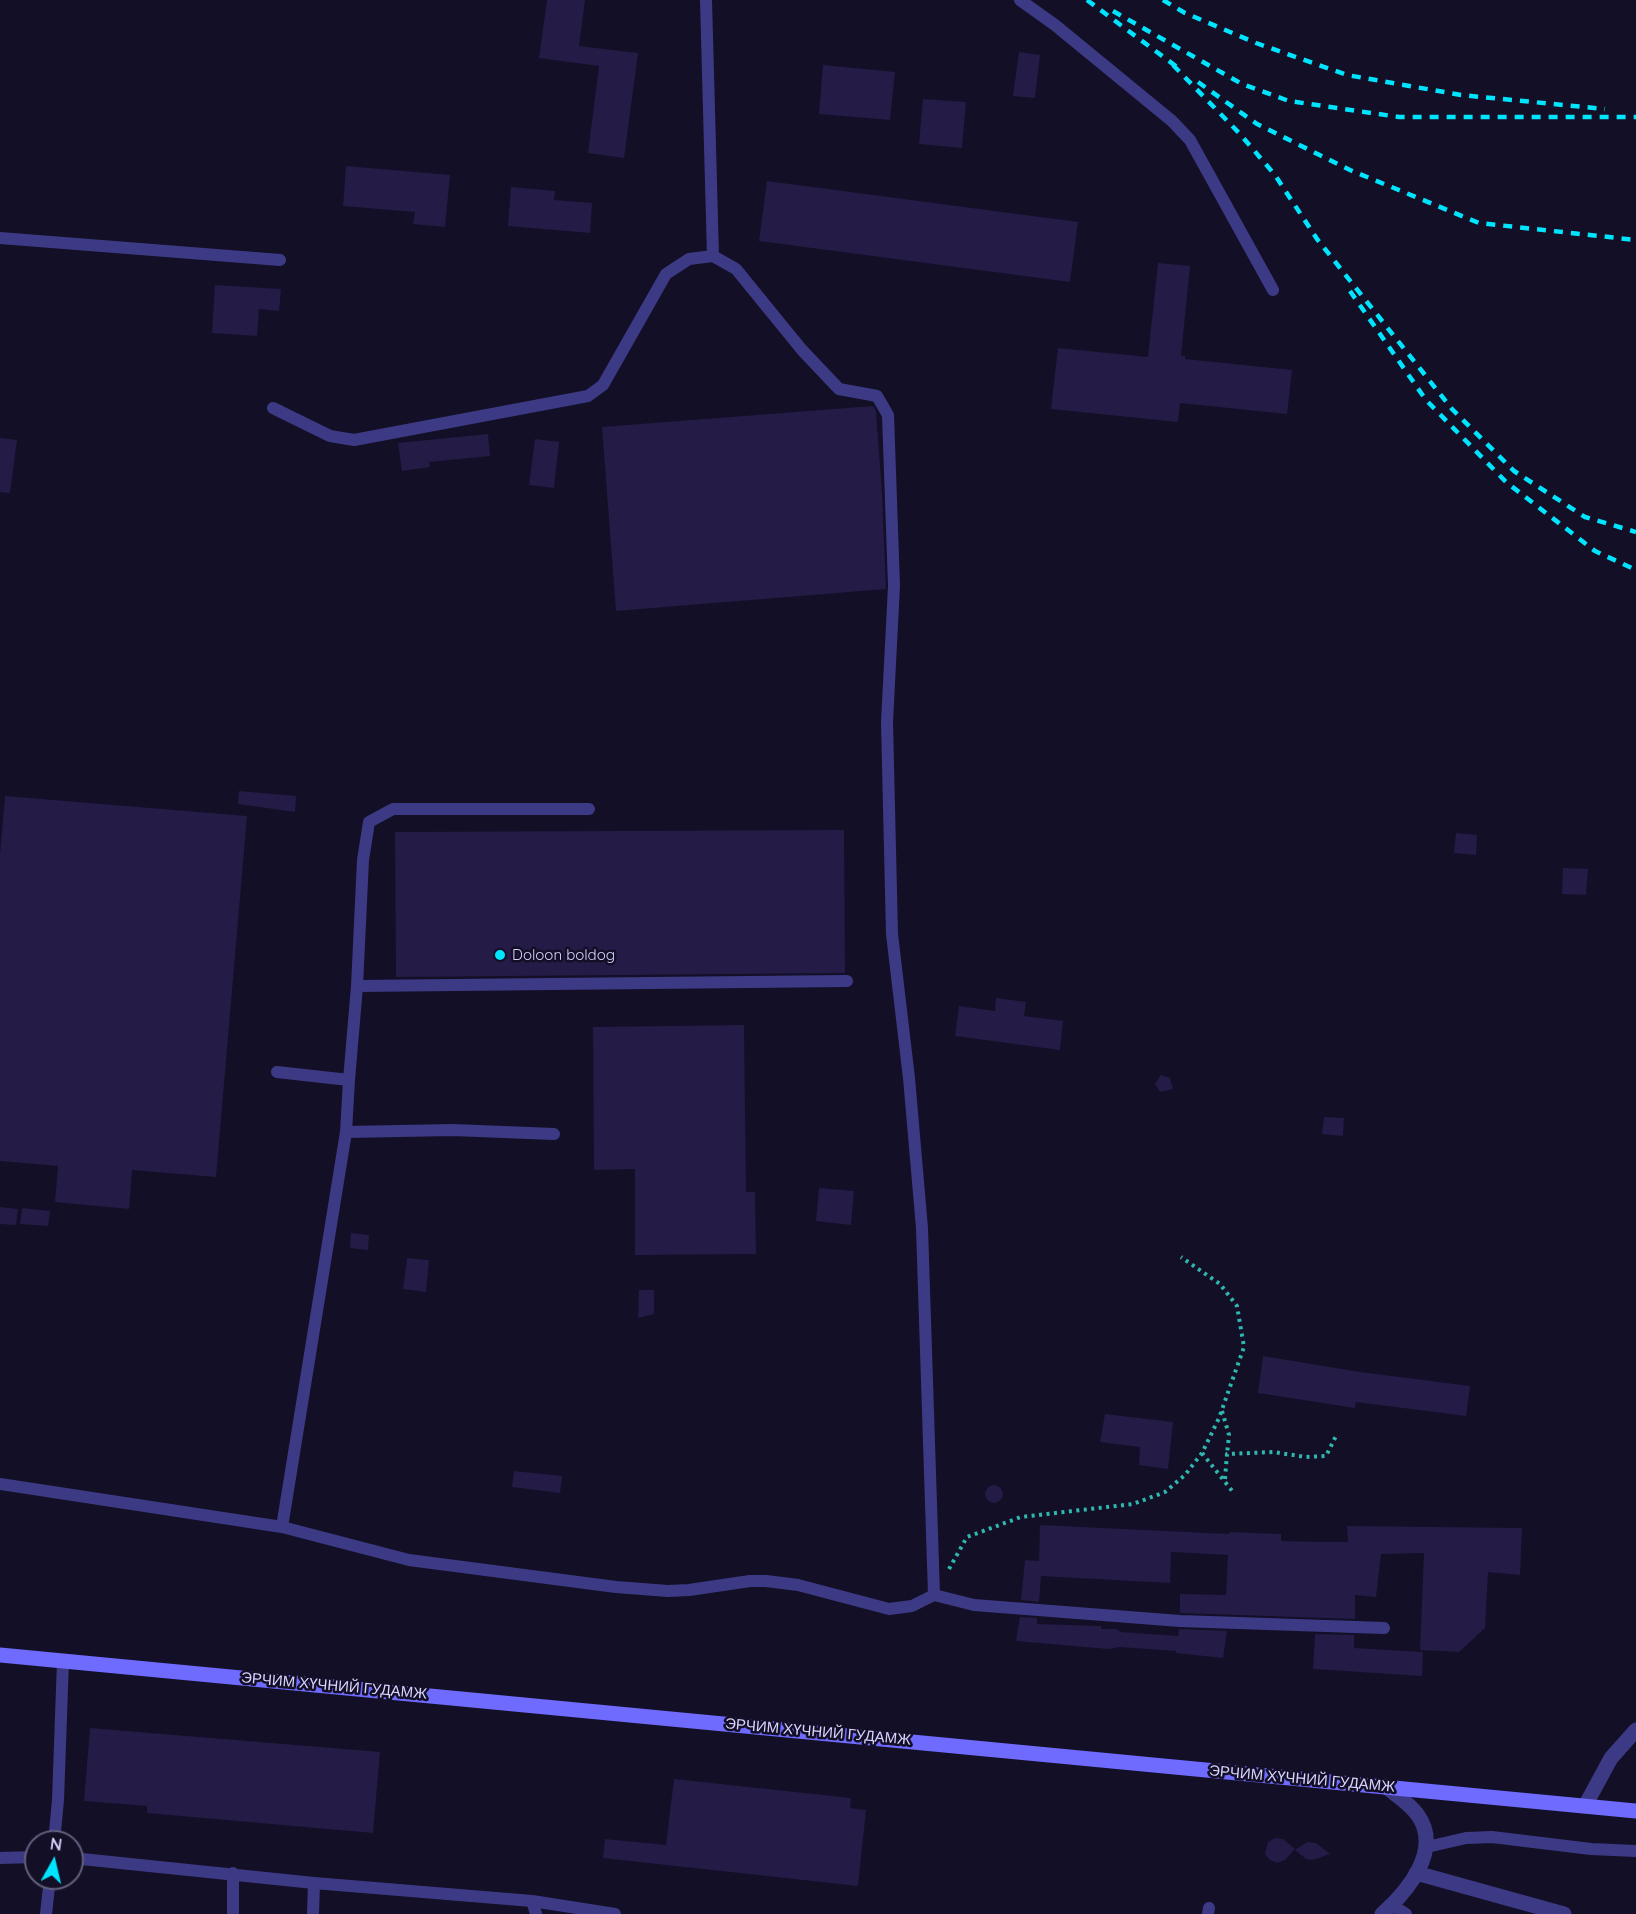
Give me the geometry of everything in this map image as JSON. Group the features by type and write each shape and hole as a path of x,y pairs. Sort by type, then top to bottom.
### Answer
{"main road":[{"name":"ЭРЧИМ ХҮЧНИЙ ГУДАМЖ","path":"0,1655 1636,1811"}],"street":[{"path":"1585,1806 1611,1758 1636,1730"},
{"path":"1385,1786 1416,1813 1424,1825 1426,1847 1416,1873 1387,1910"},
{"path":"1416,1873 1564,1914"}],"lane":[{"path":"706,0 713,256"},
{"path":"1020,0 1055,25 1172,121 1190,140 1273,290"},
{"path":"0,238 280,260"},
{"path":"273,408 330,436 354,440 588,396 603,385 666,274 689,259 713,256 736,269 802,350 839,389 877,396 888,414 894,586 888,722 892,934 909,1078 922,1228 934,1596"},
{"path":"282,1527 346,1132 357,986 363,860 369,822 393,809 588,809"},
{"path":"357,986 847,981"},
{"path":"277,1072 349,1080"},
{"path":"346,1132 453,1130 554,1134"},
{"path":"0,1484 282,1527 409,1560 616,1587 668,1591 766,1581 798,1585 889,1609 912,1606 934,1596 974,1605 1180,1621 1384,1628"},
{"path":"55,1830 63,1661"},
{"path":"1426,1847 1466,1838 1492,1837 1591,1849 1636,1851"},
{"path":"0,1858 24,1857"},
{"path":"84,1859 532,1901 615,1914"},
{"path":"233,1873 233,1914"},
{"path":"313,1914 314,1882"},
{"path":"46,1914 49,1890"},
{"path":"532,1901 536,1914"},
{"path":"1387,1910 1406,1914"}],"path":[{"path":"944,1577 967,1537 1022,1517 1133,1504 1165,1492 1185,1475 1202,1453 1222,1410 1244,1347 1237,1306 1220,1284 1181,1257"},
{"path":"1222,1410 1229,1435 1225,1479"},
{"path":"1227,1454 1273,1452 1326,1456 1336,1436"},
{"path":"1202,1453 1225,1479 1233,1492"}],"building":[{"path":"547,0 585,0 579,46 638,53 624,158 588,153 599,66 539,58"},
{"path":"1019,52 1040,55 1035,98 1013,96"},
{"path":"823,65 895,72 890,120 819,114"},
{"path":"923,99 966,102 962,148 919,144"},
{"path":"346,166 450,175 445,227 413,224 415,212 343,206"},
{"path":"767,181 1078,222 1070,282 759,241"},
{"path":"511,187 555,191 554,200 592,203 590,233 508,226"},
{"path":"1158,263 1190,266 1181,356 1185,356 1185,359 1292,370 1287,414 1180,403 1178,422 1051,409 1058,348 1148,357"},
{"path":"215,285 281,289 279,311 259,309 257,336 212,333"},
{"path":"873,406 876,411 882,493 886,589 616,611 602,427"},
{"path":"488,434 490,456 429,462 430,467 402,471 398,443"},
{"path":"0,438 17,440 10,493 0,492"},
{"path":"535,439 559,442 554,488 529,485"},
{"path":"239,791 296,796 295,812 238,804"},
{"path":"5,796 247,816 216,1177 132,1170 129,1209 55,1202 58,1166 0,1161 0,854"},
{"path":"844,830 845,973 396,977 395,832"},
{"path":"1456,833 1477,835 1476,855 1454,853"},
{"path":"1563,868 1588,869 1586,895 1562,894"},
{"path":"996,998 1026,1002 1024,1016 1063,1021 1060,1050 955,1036 959,1006 995,1011"},
{"path":"744,1025 746,1192 755,1192 756,1254 635,1255 635,1169 594,1170 593,1027"},
{"path":"1161,1075 1170,1078 1173,1089 1160,1092 1155,1084"},
{"path":"1324,1117 1344,1118 1343,1136 1322,1134"},
{"path":"819,1188 854,1191 851,1225 816,1221"},
{"path":"0,1207 18,1209 16,1225 0,1224"},
{"path":"22,1208 50,1211 48,1226 20,1224"},
{"path":"351,1233 369,1235 368,1250 350,1248"},
{"path":"407,1258 429,1260 426,1292 403,1289"},
{"path":"639,1290 654,1290 654,1314 638,1318"},
{"path":"1263,1356 1360,1372 1470,1386 1466,1416 1356,1402 1355,1408 1258,1393"},
{"path":"1105,1414 1173,1422 1168,1469 1139,1465 1140,1447 1100,1442"},
{"path":"514,1471 562,1476 560,1493 512,1487"},
{"path":"990,1485 998,1485 1003,1490 1001,1501 990,1503 985,1498 985,1490"},
{"path":"1040,1525 1229,1534 1230,1532 1281,1534 1281,1541 1321,1542 1348,1542 1347,1526 1522,1528 1520,1575 1488,1572 1485,1628 1459,1652 1420,1650 1424,1553 1381,1554 1376,1597 1355,1595 1355,1619 1180,1613 1180,1594 1226,1595 1228,1555 1171,1552 1170,1583 1041,1576 1039,1602 1021,1600 1025,1560 1039,1561"},
{"path":"1020,1617 1037,1618 1037,1624 1101,1626 1101,1629 1116,1629 1121,1632 1178,1636 1179,1629 1227,1631 1223,1658 1176,1653 1176,1651 1120,1647 1108,1649 1016,1641"},
{"path":"1315,1634 1354,1635 1354,1648 1423,1652 1422,1676 1313,1669"},
{"path":"90,1728 380,1752 373,1833 147,1813 147,1806 84,1801"},
{"path":"674,1779 851,1798 850,1808 866,1810 858,1886 603,1858 605,1839 666,1845"},
{"path":"1275,1838 1283,1839 1295,1849 1285,1860 1277,1863 1265,1854 1268,1842"},
{"path":"1307,1842 1316,1843 1330,1854 1313,1860 1306,1859 1295,1850"}],"railway":[{"path":"1087,0 1181,70"},
{"path":"1163,0 1185,13 1256,43 1347,75 1461,95 1605,109"},
{"path":"1113,11 1242,84 1289,101 1399,117 1636,117"},
{"path":"1173,65 1240,134 1275,175 1317,239 1452,409 1514,471 1585,517 1636,532"},
{"path":"1198,82 1257,124 1350,170 1479,223 1636,240"},
{"path":"1350,291 1426,400 1506,482 1595,551 1636,570"}],"place":[{"name":"Doloon boldog","path":"500,955"}]}
